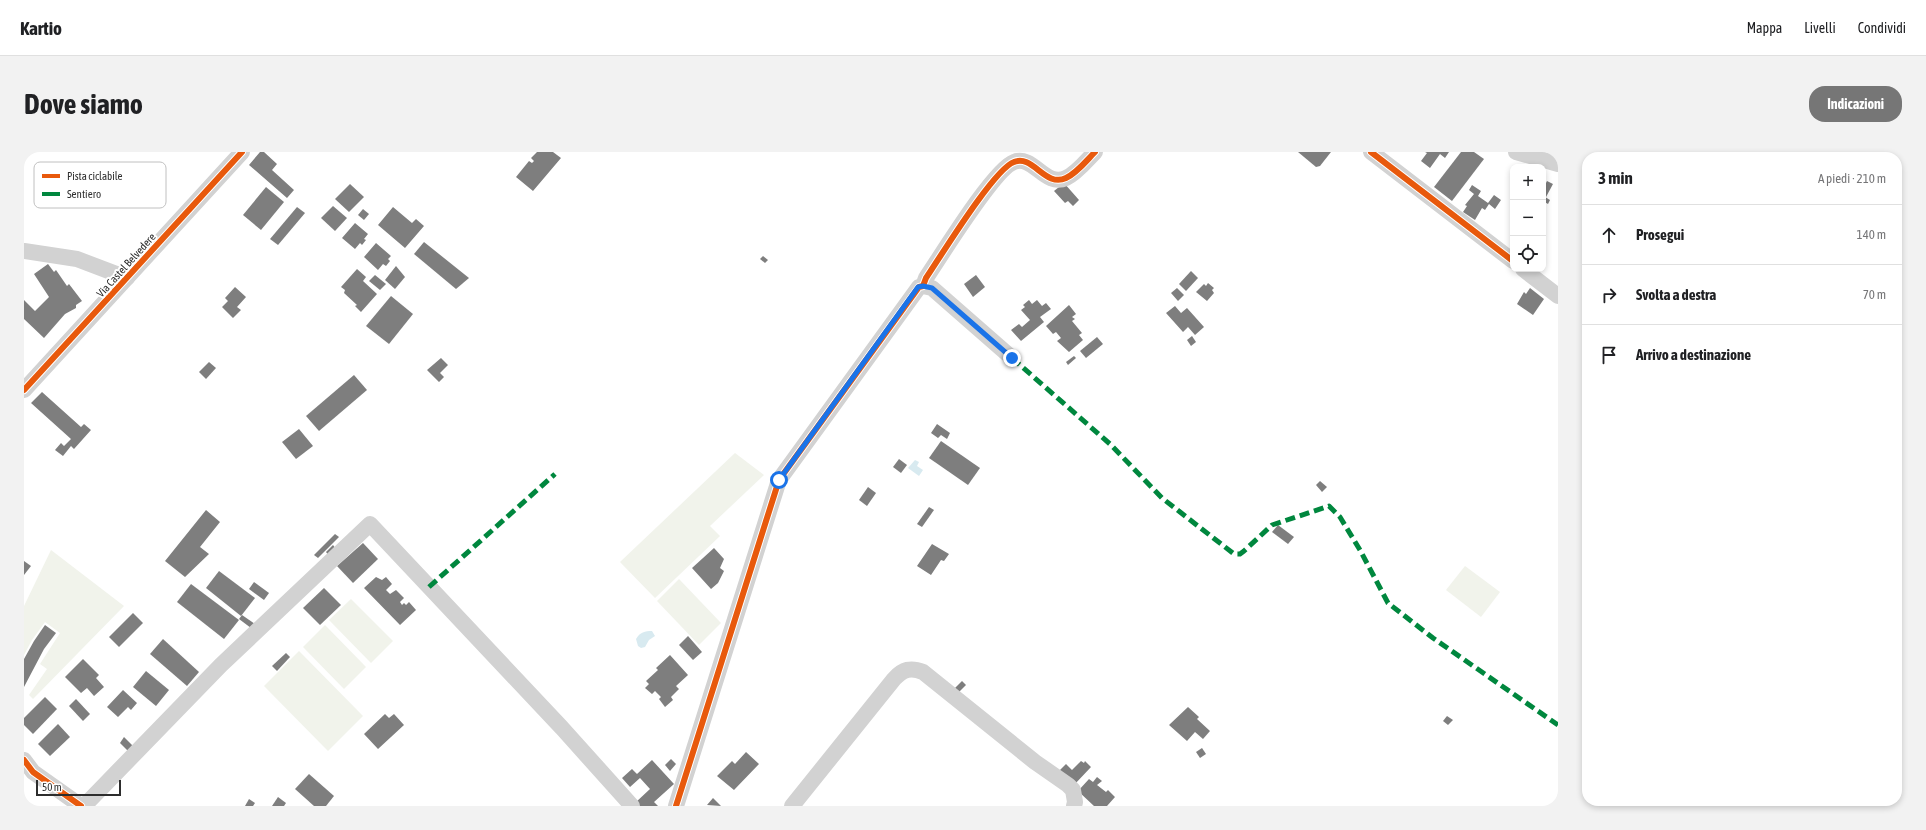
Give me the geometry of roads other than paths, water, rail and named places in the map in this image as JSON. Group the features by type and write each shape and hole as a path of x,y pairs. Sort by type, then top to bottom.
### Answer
{"street":[{"name":"Via Castel Belvedere","path":"24,390 242,152"},
{"path":"923,286 926,278 986,190 1008,165 1021,160 1027,162 1044,175 1058,180 1066,178 1074,172 1095,152"},
{"path":"1371,152 1510,259"},
{"path":"1516,152 1558,164"},
{"path":"24,251 77,259 127,278"},
{"path":"1527,272 1558,296"},
{"path":"676,806 779,480 918,287 923,286 932,288 1012,358"},
{"path":"24,760 33,772 83,806 221,665 370,524 562,728 632,806"},
{"path":"792,806 899,673 914,669 923,672 1035,762 1068,785 1073,790 1076,802 1074,806"}]}
